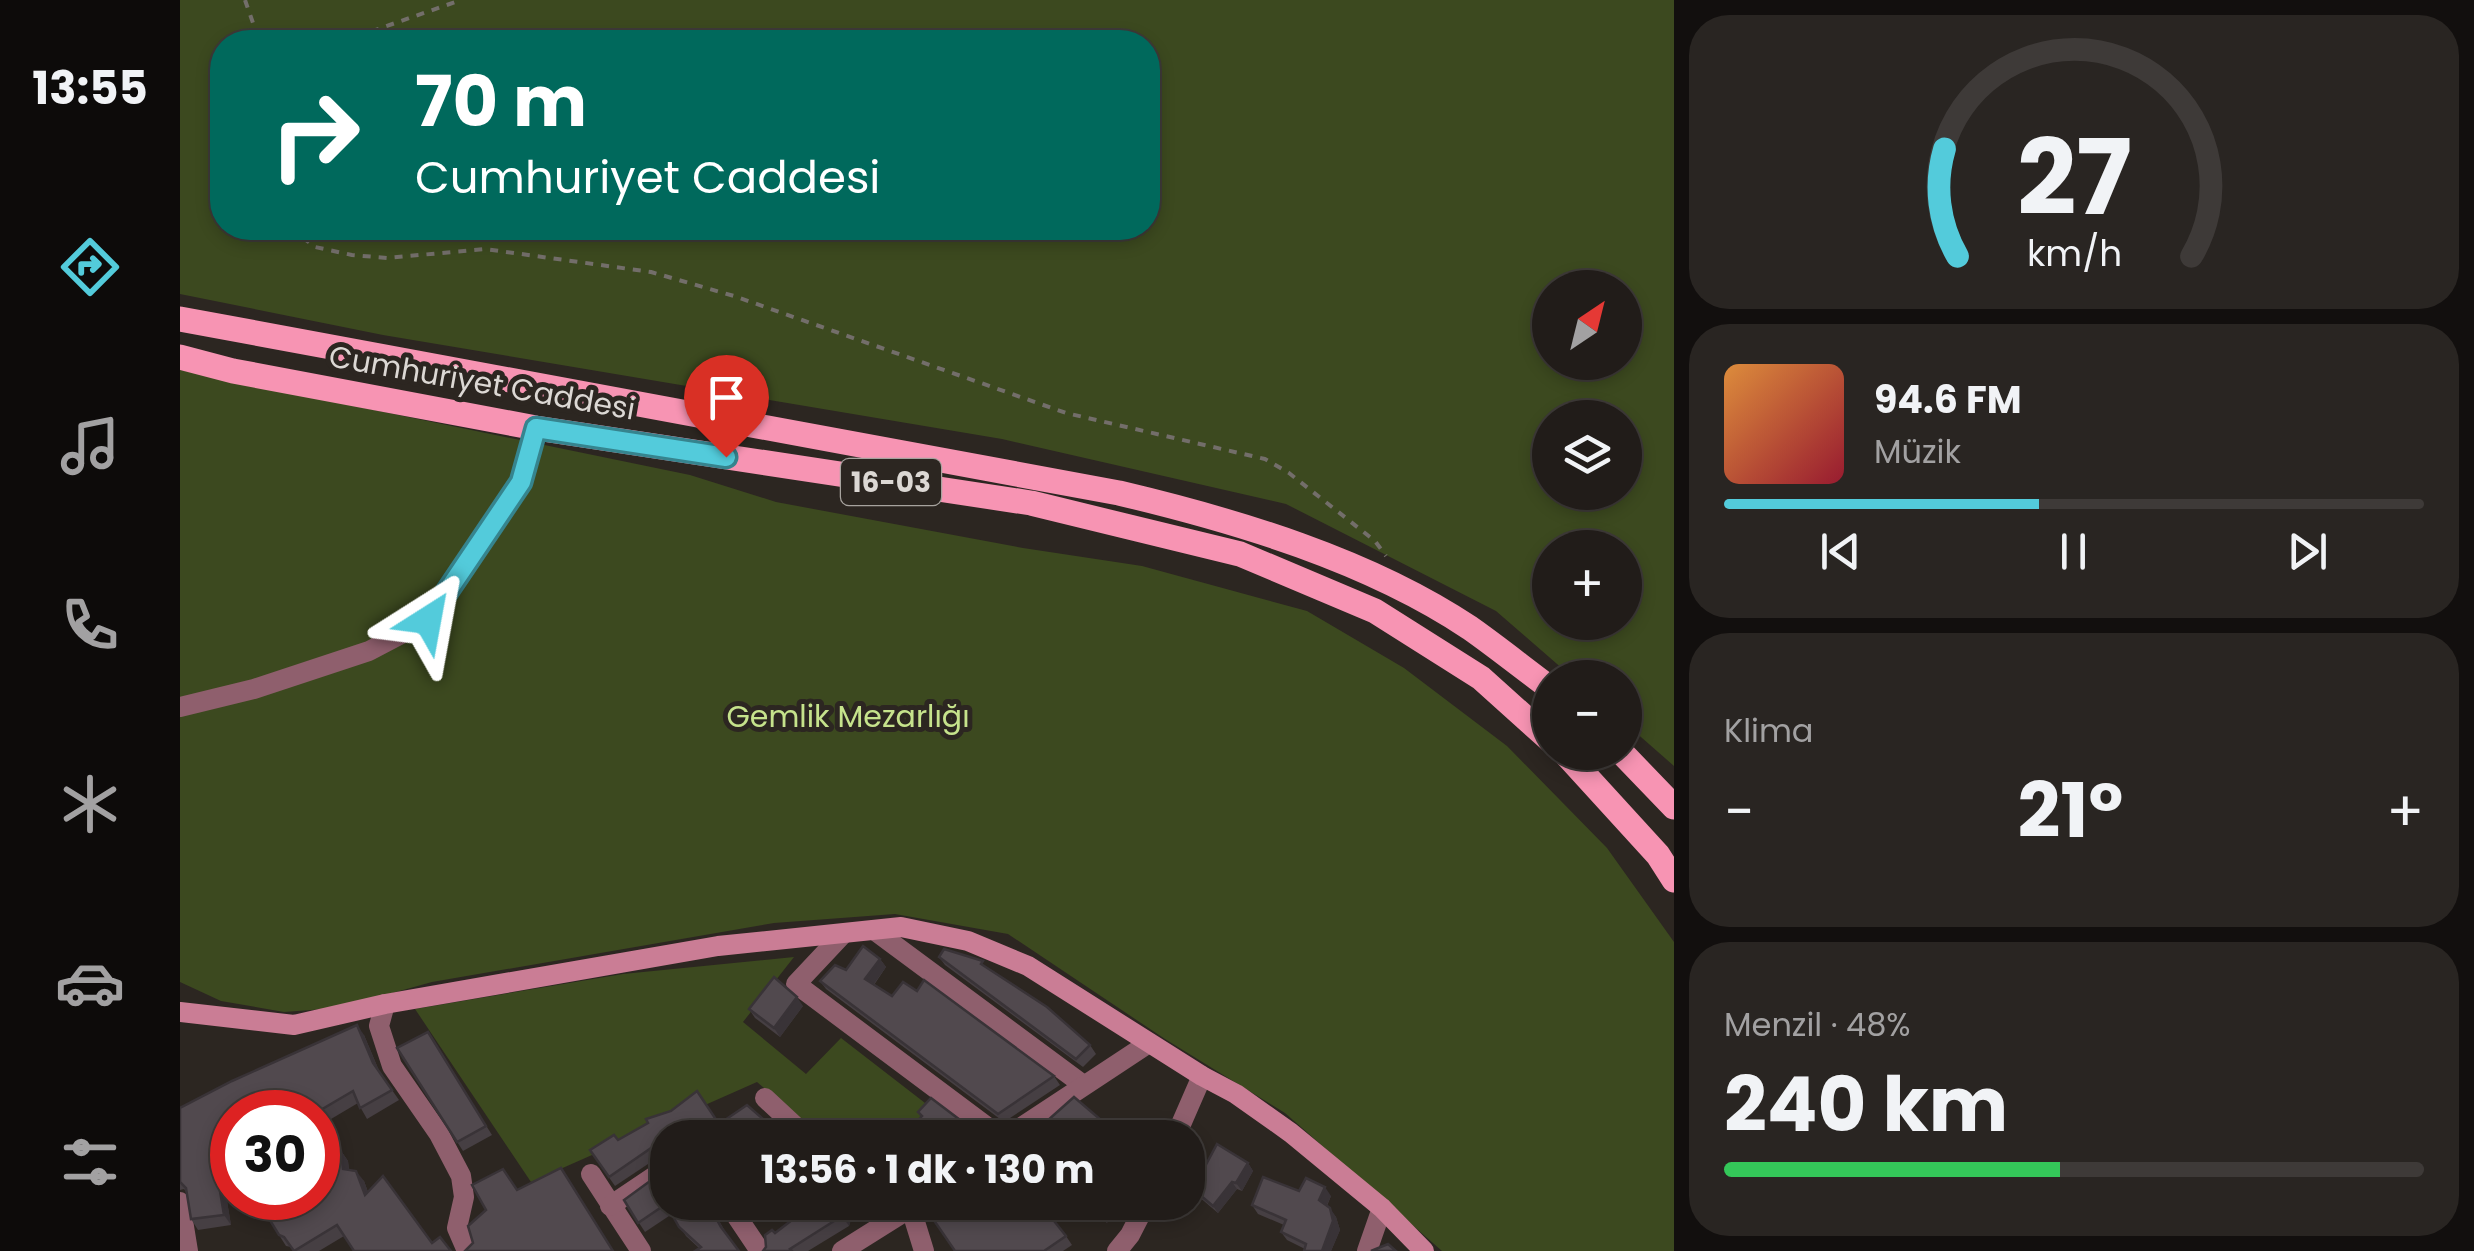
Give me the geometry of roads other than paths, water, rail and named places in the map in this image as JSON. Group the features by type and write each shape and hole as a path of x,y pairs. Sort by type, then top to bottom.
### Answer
{"main road":[{"name":"Cumhuriyet Caddesi","path":"180,319 1119,493 1212,515 1369,573 1468,627 1532,675"},
{"name":"Cumhuriyet Caddesi","path":"180,358 536,428 1031,503 1240,554 1375,611 1480,678 1532,724"},
{"path":"1580,770 1658,855 1674,880"},
{"path":"1638,770 1674,807"}],"street":[{"path":"180,707 254,689 369,650 428,620 521,482 536,428"},
{"path":"180,1012 294,1025 385,1004 718,946 900,927 968,941 1028,966 1236,1094 1291,1133 1382,1208 1424,1251"},
{"path":"874,930 1082,1084"},
{"path":"842,934 796,984 980,1120"},
{"path":"385,1004 379,1026 392,1066 439,1134 460,1176 464,1197 457,1228 467,1251"},
{"path":"1030,1120 1150,1043"},
{"path":"1184,1120 1202,1076"},
{"path":"765,1098 789,1120"},
{"path":"590,1174 641,1251"},
{"path":"610,1206 650,1179"},
{"path":"180,1202 188,1251"},
{"path":"1367,1251 1382,1208"},
{"path":"738,1220 760,1251"},
{"path":"842,1251 892,1220"},
{"path":"912,1220 924,1251"},
{"path":"1117,1251 1139,1220"}],"park label":[{"name":"Gemlik Mezarlığı","path":"848,717"}]}
